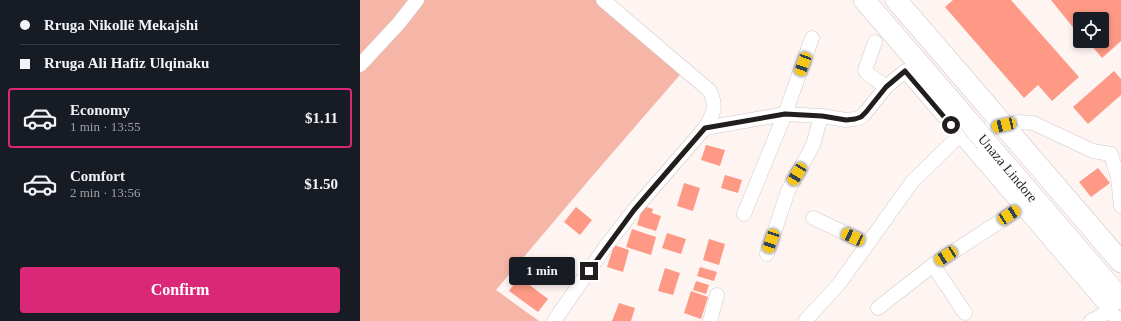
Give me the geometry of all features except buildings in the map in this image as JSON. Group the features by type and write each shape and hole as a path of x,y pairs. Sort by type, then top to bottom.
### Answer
{"highway":[{"name":"Unaza Lindore","path":"864,0 963,127 986,142 1116,310"},
{"name":"Unaza Lindore","path":"896,0 1121,262"}],"street":[{"path":"360,65 417,0"},
{"path":"554,321 606,246 634,210 705,128 714,109 714,100 710,91 603,0"},
{"path":"744,214 785,114 812,38"},
{"path":"876,42 865,70 886,87"},
{"path":"705,128 785,114 822,116 846,120 855,119 861,117 886,87 905,71 963,127 1022,207 1116,310 1091,321"},
{"path":"767,254 788,191 811,149 822,116"},
{"path":"805,321 839,284 912,182 963,127 1019,122 1032,123 1093,151 1116,150 1121,206"},
{"path":"878,308 933,265 1022,207"},
{"path":"813,218 867,243"},
{"path":"933,265 965,314"},
{"path":"710,321 717,295"}],"shaded area":[{"path":"360,0 603,0 685,69 496,290 539,321 360,321"}],"route":[{"path":"589,271 634,210 705,128 785,114 822,116 846,120 855,119 861,117 886,87 905,71 951,125"}]}
